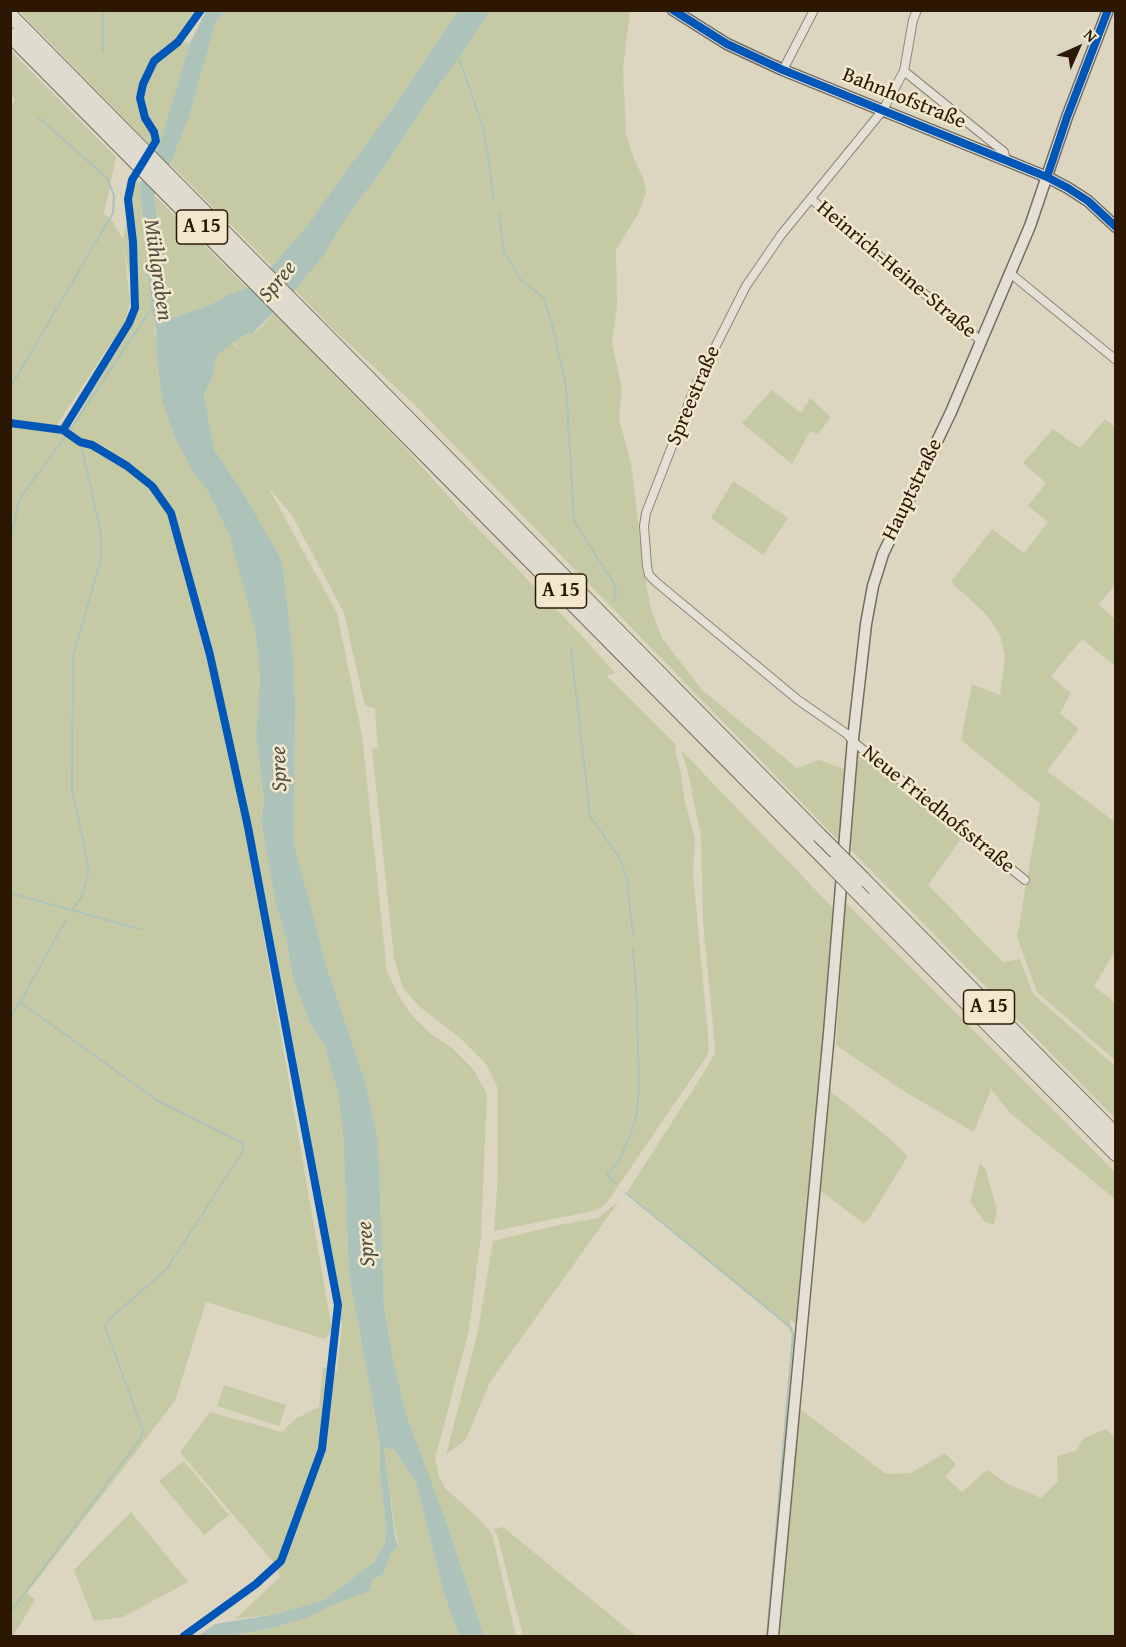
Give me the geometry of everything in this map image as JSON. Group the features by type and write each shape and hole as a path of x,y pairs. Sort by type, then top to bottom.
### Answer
{"highway":[{"name":"A 15","path":"10,15 130,136 296,314 830,864 1116,1154"},
{"name":"A 15","path":"10,35 296,314 863,879 1116,1135"}],"street":[{"name":"Bahnhofstraße","path":"674,10 728,44 783,70 1047,177 1088,201 1115,226"},
{"path":"783,70 814,10"},
{"name":"Spreestraße","path":"853,739 798,700 649,575 644,526 646,513 695,387 746,286 781,235 883,110 903,71 916,10"},
{"path":"1047,177 1108,10"},
{"path":"903,71 1004,152 1006,160"},
{"name":"Hauptstraße","path":"773,1636 828,1040 853,739 866,624 878,569 886,547 936,444 981,341 1030,226 1047,177"},
{"name":"Heinrich-Heine-Straße","path":"811,199 981,341"},
{"path":"1010,273 1116,360"},
{"name":"Neue Friedhofsstraße","path":"853,739 856,744 1025,880"}],"green space":[{"path":"19,11 200,11 178,41 190,43 160,143 156,141 152,147"},
{"path":"225,11 458,11 398,101 310,222 272,266 170,164 189,117 215,24"},
{"path":"490,11 630,11 623,68 626,134 643,177 646,193 638,214 616,250 617,306 612,344 622,388 619,419 631,464 651,609 662,638 702,690 797,768 819,760 846,770 842,844 413,403 334,330 295,290 324,255 344,221 385,166"},
{"path":"10,50 116,157 104,214 111,219 123,239 132,199 131,186 136,180 140,183 162,401 175,438 193,472 209,493 230,537 239,567 256,634 260,681 256,737 264,799 261,821 276,905 287,942 293,979 309,1021 325,1047 338,1093 343,1132 349,1275 380,1443 380,1474 386,1525 385,1543 374,1562 324,1600 276,1614 235,1619 280,1577 275,1564 180,1452 210,1412 282,1432 295,1419 319,1407 323,1367 337,1371 342,1325 307,1117 239,767 232,770 245,828 332,1330 325,1339 206,1302 175,1401 27,1593 35,1600 13,1636 10,1636 10,111 15,98 11,97","holes":["124,249 137,308 133,324 72,426 56,426 125,322 130,302"]},
{"path":"154,195 247,288 227,295 210,305 172,318"},
{"path":"275,310 464,514 580,634 615,673 607,676 676,745 675,751 685,802 695,838 693,874 709,1046 707,1056 602,1207 593,1211 494,1231 498,1173 498,1089 487,1065 459,1037 420,1007 403,988 394,958 372,749 378,748 375,708 365,706 344,613 292,515 268,487 337,613 362,735 387,972 398,995 413,1017 431,1034 451,1047 474,1070 487,1094 481,1235 469,1330 435,1459 439,1477 445,1488 492,1534 516,1636 484,1636 449,1530 405,1411 384,1307 378,1139 364,1078 326,965 294,843 293,655 282,560 242,491 214,449 204,395 214,373 214,364 219,354 232,343 239,350 234,342 263,326"},
{"path":"772,390 801,413 810,398 831,417 818,434 810,431 792,464 742,423"},
{"path":"1105,419 1115,427 1115,584 1099,605 1115,619 1113,626 1115,629 1115,666 1082,639 1051,676 1071,693 1060,713 1079,729 1047,771 1115,822 1115,951 1094,986 1115,1003 1115,1060 1037,992 1017,937 1040,804 961,740 972,684 1000,695 1005,656 1000,635 986,614 951,582 992,529 1024,553 1048,522 1028,506 1046,483 1023,463 1053,429 1080,448"},
{"path":"733,481 788,518 763,555 711,518"},
{"path":"858,747 963,836 928,885 1003,962 1020,959 1033,994 1115,1066 1115,1118 849,848"},
{"path":"681,750 833,908 798,1324 790,1320 790,1327 627,1192 696,1085 714,1055 715,1047 703,921 701,837 688,772"},
{"path":"845,902 1115,1172 1115,1199 1009,1112 991,1089 974,1132 905,1092 836,1045"},
{"path":"830,1091 908,1156 869,1219 863,1223 821,1191"},
{"path":"980,1163 986,1170 997,1211 994,1225 985,1222 970,1202"},
{"path":"619,1201 490,1382 466,1439 446,1455 478,1331 493,1241 598,1218"},
{"path":"224,1385 286,1405 279,1426 217,1406"},
{"path":"800,1409 886,1474 911,1473 945,1453 956,1464 945,1477 962,1492 987,1470 1006,1483 1041,1498 1058,1481 1057,1456 1076,1451 1084,1438 1106,1429 1115,1437 1115,1636 778,1636"},
{"path":"383,1448 394,1450 416,1482 443,1591 459,1636 230,1636 307,1618 383,1574 391,1553 398,1546"},
{"path":"184,1461 229,1515 204,1535 159,1481"},
{"path":"131,1512 188,1582 123,1617 94,1621 74,1570"},
{"path":"503,1527 636,1636 523,1636 494,1529"}],"water":[{"path":"206,11 225,11 215,24 189,117 170,164 154,195 172,318 210,305 227,295 247,288 272,266 310,222 398,101 458,11 490,11 385,166 344,221 324,255 295,290 251,335 249,333 219,354 214,364 214,373 204,395 214,449 242,491 282,560 293,655 294,843 326,965 364,1078 378,1139 384,1307 405,1411 449,1530 484,1636 459,1636 443,1591 416,1482 394,1450 384,1448 398,1546 391,1553 383,1574 372,1580 369,1591 332,1605 307,1618 272,1628 230,1636 198,1636 215,1624 276,1614 324,1600 374,1562 385,1543 386,1525 380,1474 380,1443 349,1275 343,1132 338,1093 325,1047 309,1021 293,979 287,942 276,905 261,821 264,799 256,737 260,681 256,634 230,537 209,493 193,472 175,438 162,401 140,183 160,143 190,43"}],"waterway":[{"path":"103,10 103,51"},
{"path":"459,58 483,127 494,198"},
{"path":"10,388 113,213 114,195 107,178 38,117"},
{"path":"499,214 504,252 521,280 544,298 552,324 566,386 574,521 615,585 614,601"},
{"name":"Mühlgraben","path":"10,542 19,500 72,427 153,306"},
{"path":"73,434 79,439"},
{"path":"73,909 83,894 89,869 72,789 73,656 101,559 101,534 81,444"},
{"path":"571,649 590,816 620,859 627,879 633,935"},
{"path":"10,893 140,929"},
{"path":"10,1613 140,1439 143,1430 105,1327 108,1320 166,1270 243,1151 243,1143 158,1101 20,1002 66,920"},
{"path":"615,1183 607,1174 617,1164 629,1139 637,1114 639,1089 633,950"},
{"path":"10,1018 19,1002"},
{"path":"626,1193 790,1327 793,1334 767,1636"}],"cycle path":[{"path":"63,430 129,323 135,308 133,242 128,199 132,180 156,141 154,132 145,118 140,98 143,84 154,61 178,42 201,10"},
{"path":"673,10 727,44 783,70 1047,177 1088,201 1116,227"},
{"path":"1047,177 1108,10"},
{"path":"10,423 63,430 80,442 92,445 127,466 152,486 171,513 210,655 248,827 338,1305 322,1449 281,1561 256,1584 184,1636"}],"water label":[{"name":"Spree","path":"278,282"},
{"name":"Spree","path":"280,769"},
{"name":"Spree","path":"367,1244"}]}
